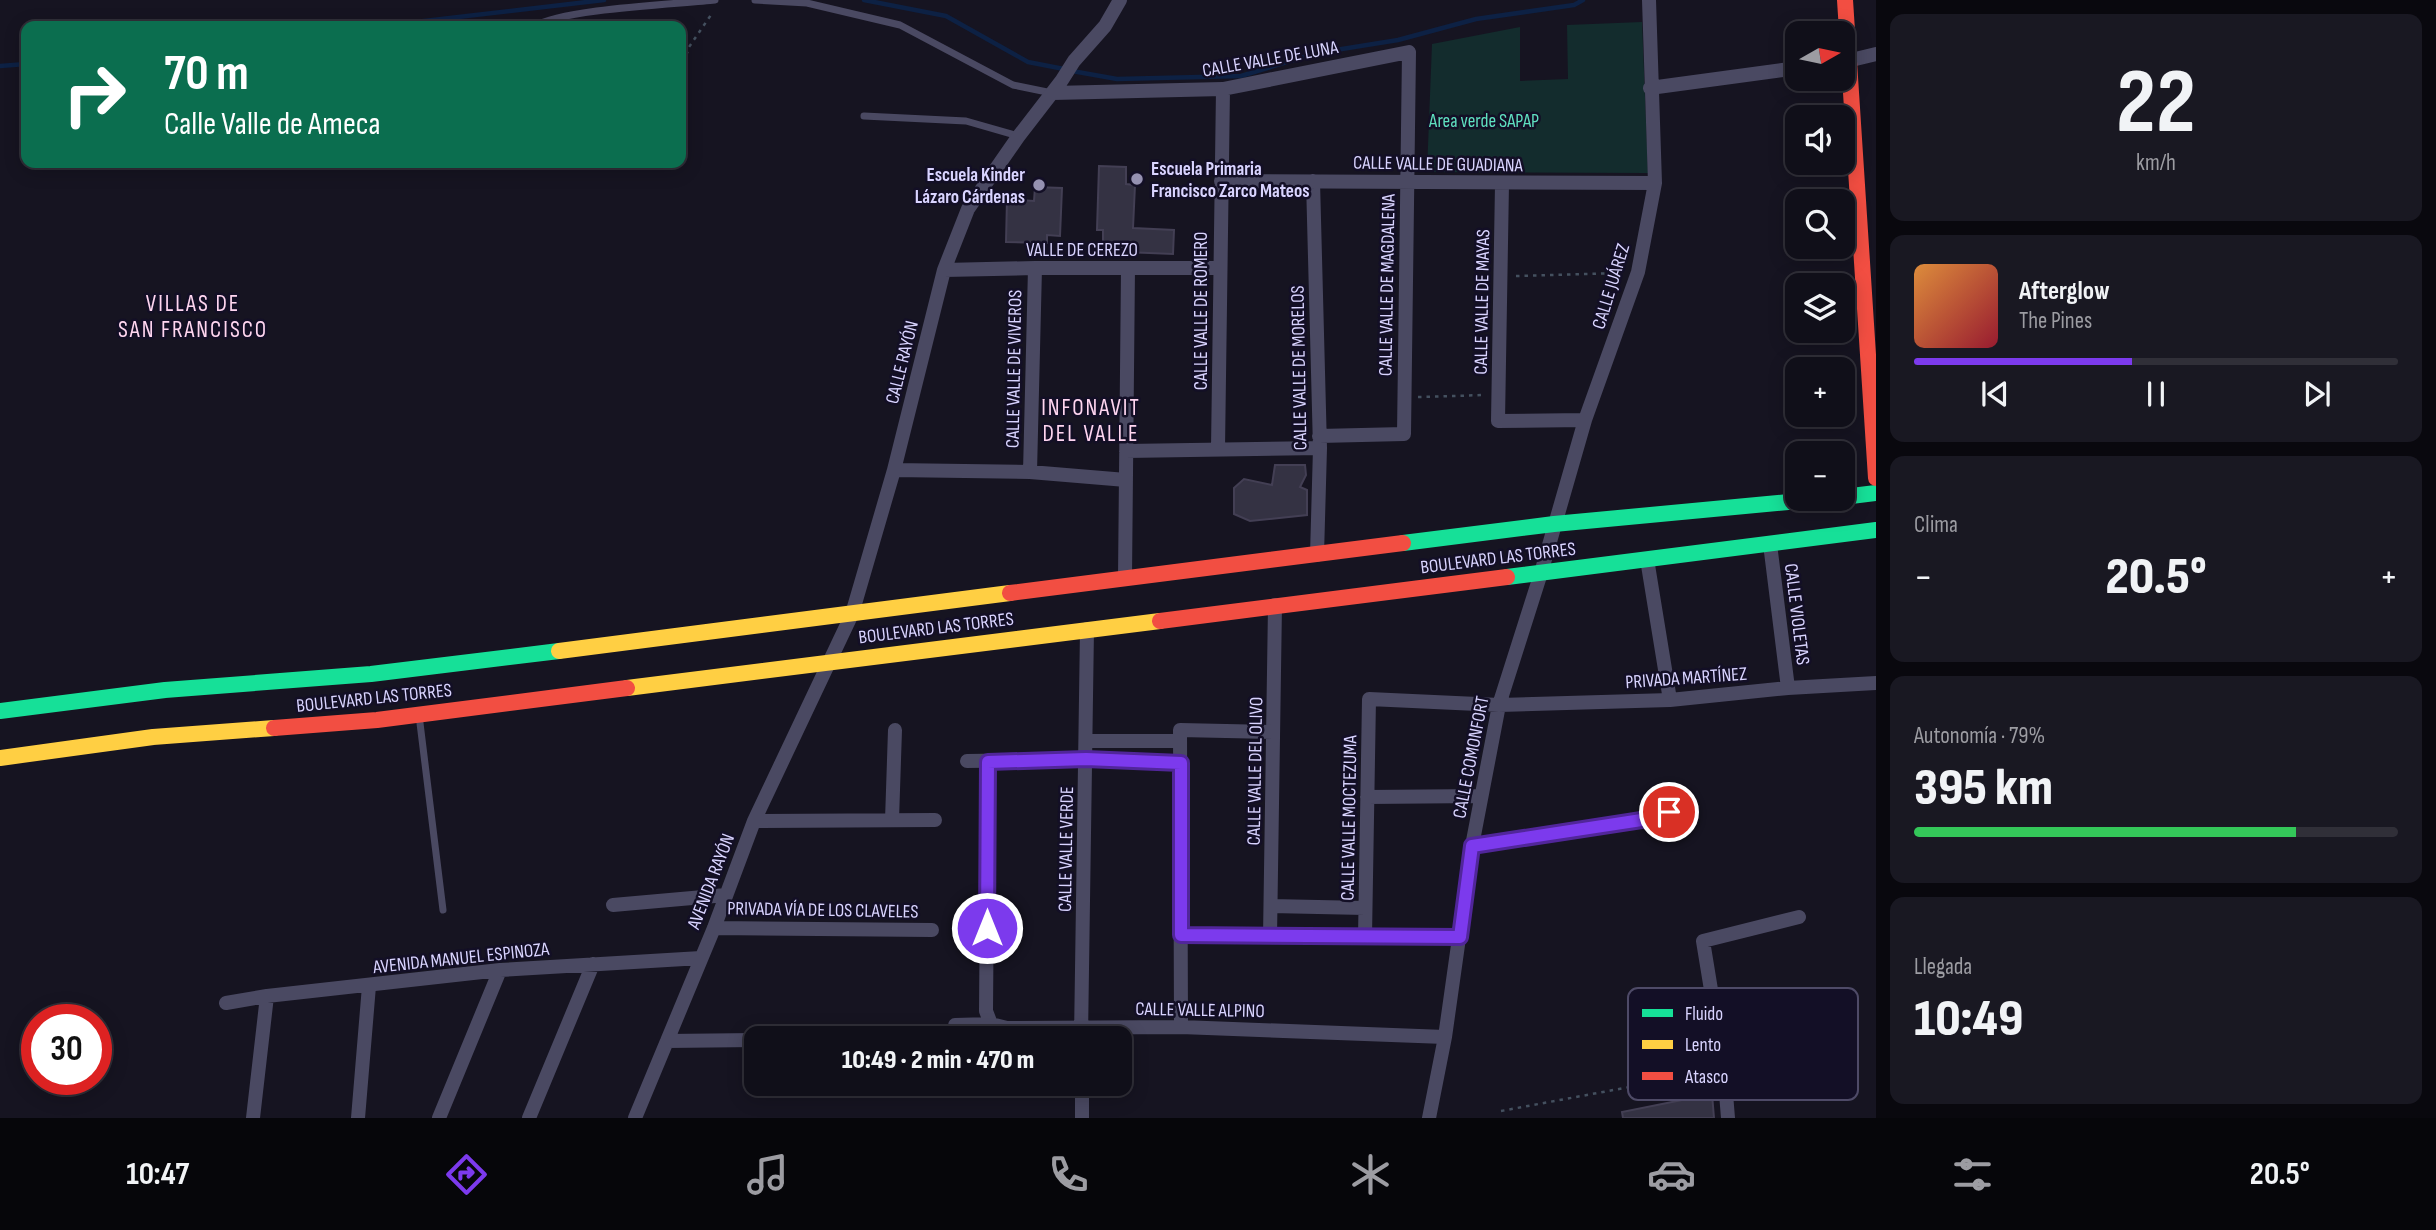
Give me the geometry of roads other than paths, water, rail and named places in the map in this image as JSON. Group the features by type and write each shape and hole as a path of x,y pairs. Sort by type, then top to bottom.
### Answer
{"street":[{"name":"CALLE RAYÓN","path":"830,662 852,614 894,470 944,270 968,209 1074,61 1105,26 1120,0"},
{"name":"CALLE JUÁREZ","path":"1541,573 1585,419 1638,272 1655,183 1649,0"},
{"path":"1845,0 1845,21"},
{"name":"CALLE VALLE DE LUNA","path":"1053,93 1223,89 1409,52"},
{"name":"CALLE VALLE DE MAGDALENA","path":"1319,442 1404,434 1409,52"},
{"path":"1855,59 1876,54"},
{"path":"1650,88 1785,70"},
{"name":"CALLE VALLE DE ROMERO","path":"1219,449 1223,89"},
{"path":"1847,91 1876,478"},
{"name":"CALLE VALLE DE GUADIANA","path":"1221,181 1655,183"},
{"name":"CALLE VALLE DE MORELOS","path":"1313,181 1319,442 1317,555"},
{"name":"CALLE VALLE DE MAYAS","path":"1502,184 1498,421 1585,419"},
{"name":"CALLE VALLE DE VIVEROS","path":"1030,472 1035,268"},
{"path":"1125,577 1128,268"},
{"name":"VALLE DE CEREZO","path":"944,270 1220,268"},
{"path":"1126,451 1219,449 1319,442"},
{"path":"894,470 1030,472 1126,480"},
{"path":"1855,496 1876,494"},
{"name":"BOULEVARD LAS TORRES","path":"0,711 165,690 371,674 1554,524 1785,502"},
{"name":"BOULEVARD LAS TORRES","path":"0,758 153,737 419,715 1876,530"},
{"name":"CALLE VIOLETAS","path":"1770,544 1788,688"},
{"path":"1647,559 1670,700"},
{"name":"CALLE COMONFORT","path":"1429,1118 1445,1037 1472,846 1499,705 1541,573"},
{"name":"CALLE VALLE DEL OLIVO","path":"1270,937 1275,605"},
{"name":"CALLE VALLE VERDE","path":"1081,1026 1087,629"},
{"name":"AVENIDA RAYÓN","path":"635,1118 714,928 754,821 830,662"},
{"name":"PRIVADA MARTÍNEZ","path":"1368,699 1499,705 1670,700 1788,688 1876,683"},
{"name":"CALLE VALLE MOCTEZUMA","path":"1365,937 1368,699"},
{"path":"892,820 895,730"},
{"path":"1086,741 1273,732"},
{"path":"1180,735 1181,1027"},
{"path":"967,761 1086,759 1181,763"},
{"path":"988,762 986,1011 991,1024"},
{"path":"1367,797 1482,796"},
{"path":"1472,846 1648,819 1690,806"},
{"path":"754,821 935,820"},
{"path":"612,905 726,895"},
{"path":"1271,906 1365,908"},
{"path":"1711,988 1703,941 1799,918"},
{"name":"PRIVADA VÍA DE LOS CLAVELES","path":"714,928 932,930"},
{"path":"1181,935 1460,937"},
{"name":"AVENIDA MANUEL ESPINOZA","path":"226,1003 500,970 701,958"},
{"path":"529,1118 593,964"},
{"path":"439,1118 500,970"},
{"path":"358,1118 369,986"},
{"path":"253,1118 267,996"},
{"name":"CALLE VALLE ALPINO","path":"955,1025 999,1026"},
{"name":"CALLE VALLE ALPINO","path":"1132,1029 1181,1027 1445,1037"},
{"path":"667,1041 744,1040"},
{"path":"1082,1096 1082,1118"},
{"path":"1727,1100 1728,1118"}],"lane":[{"path":"546,21 578,14 715,0"},
{"path":"755,0 807,3 900,25 1013,85 1053,93"},
{"path":"864,116 966,121 1018,136"},
{"path":"419,715 443,910"}],"waterway":[{"path":"424,21 604,0"},
{"path":"864,0 946,16 1028,62 1064,69"},
{"path":"1072,71 1117,79 1241,76 1317,53 1398,40 1476,19 1574,5 1583,0"},
{"path":"0,66 21,64"}],"place":[{"name":"Escuela Primaria Francisco Zarco Mateos","path":"1137,179"},
{"name":"Escuela Kinder Lázaro Cárdenas","path":"1039,185"}],"district":[{"name":"VILLAS DE SAN FRANCISCO","path":"193,316"},
{"name":"INFONAVIT DEL VALLE","path":"1091,420"}],"park label":[{"name":"Area verde SAPAP","path":"1484,120"}]}
